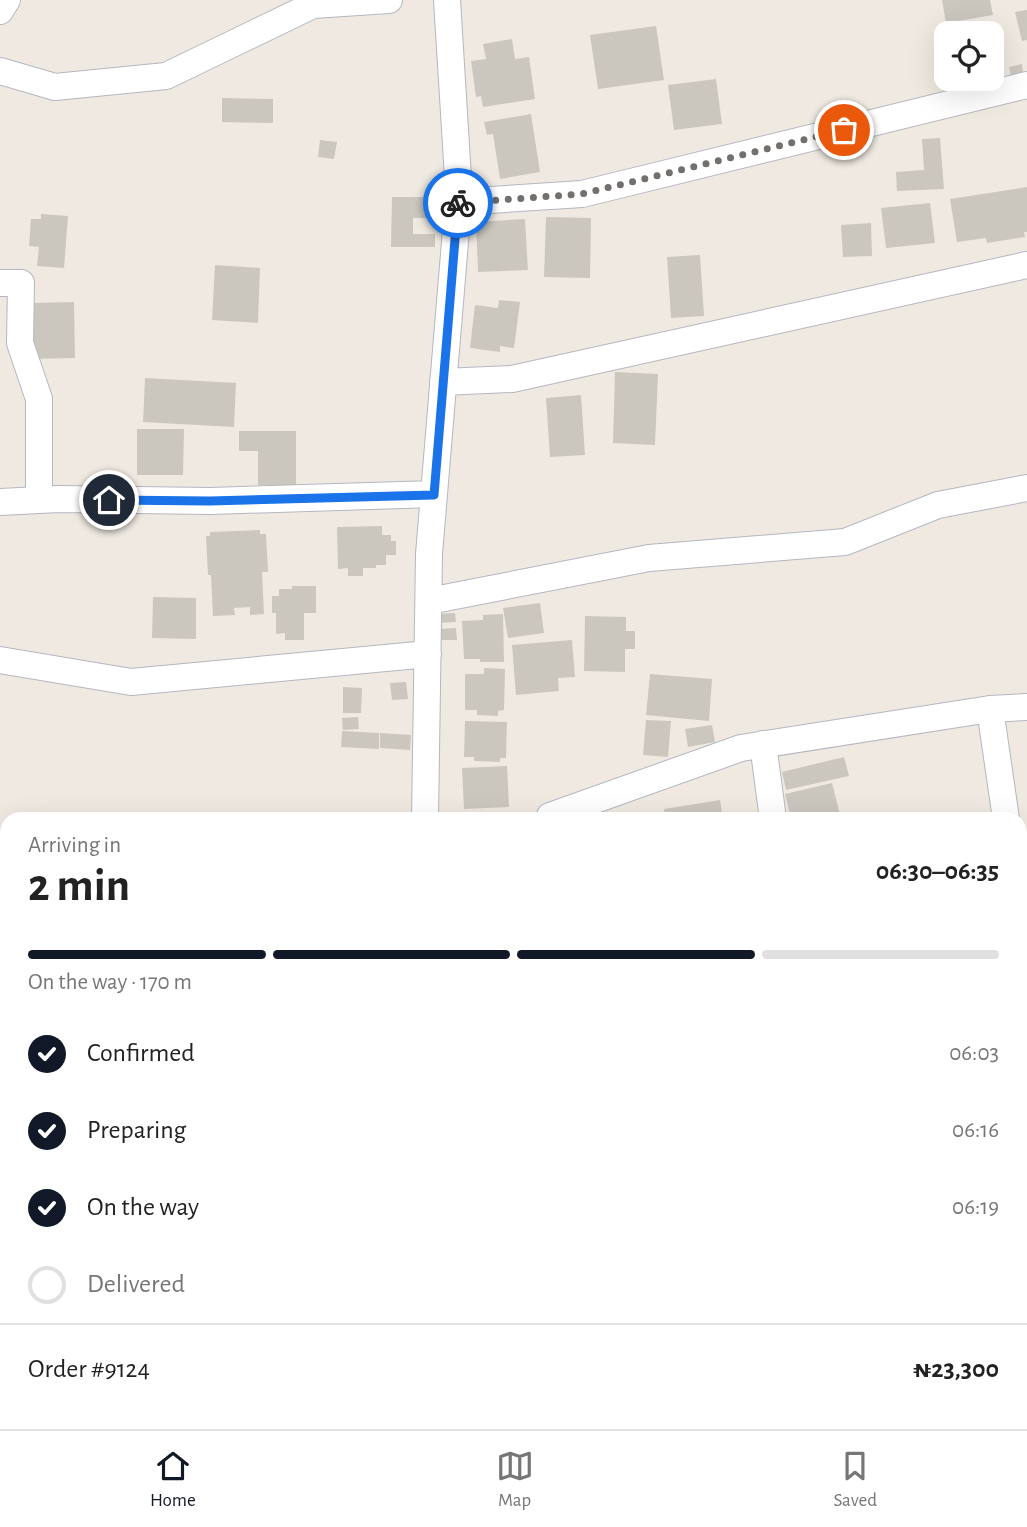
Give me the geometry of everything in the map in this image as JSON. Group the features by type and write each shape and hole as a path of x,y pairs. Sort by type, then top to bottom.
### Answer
{"street":[{"path":"0,11 7,0"},
{"path":"0,71 55,87 166,76 313,5 388,0"},
{"path":"425,812 429,554 459,194 447,0"},
{"path":"458,202 582,194 1027,85"},
{"path":"443,382 512,379 1027,265"},
{"path":"0,283 21,283 20,343 39,398 40,500"},
{"path":"429,601 649,558 845,542 938,505 1027,488"},
{"path":"0,502 210,501 434,495"},
{"path":"0,660 131,682 428,654"},
{"path":"564,812 741,748 990,709 1027,707"},
{"path":"990,709 1005,812"},
{"path":"763,744 773,812"}],"building":[{"path":"942,0 990,0 993,15 946,21"},
{"path":"1027,10 1027,40 1022,41 1015,12"},
{"path":"656,26 664,80 598,89 590,35"},
{"path":"512,39 515,59 529,57 535,99 483,107 481,96 476,97 471,61 486,59 483,44"},
{"path":"1022,64 1024,79 1012,81 1009,67"},
{"path":"716,79 722,124 674,130 668,85"},
{"path":"222,98 273,99 273,123 222,122"},
{"path":"531,114 540,172 500,179 493,134 487,135 484,122"},
{"path":"940,138 944,189 897,191 896,172 924,170 922,139"},
{"path":"320,140 337,142 334,159 318,157"},
{"path":"1027,187 1025,237 987,243 986,238 957,242 950,199"},
{"path":"392,197 435,197 435,218 413,218 413,234 435,234 435,247 391,247"},
{"path":"930,203 935,243 886,248 881,208"},
{"path":"41,214 68,216 64,268 37,266 39,247 29,246 31,219 41,219"},
{"path":"546,217 591,218 590,278 544,277"},
{"path":"525,219 528,270 478,272 476,222"},
{"path":"871,223 872,256 843,257 841,225"},
{"path":"700,255 704,316 671,318 667,257"},
{"path":"215,265 260,268 258,323 212,320"},
{"path":"499,300 520,302 514,348 500,346 500,352 470,348 475,305 498,308"},
{"path":"74,302 75,358 33,359 32,303"},
{"path":"615,372 658,374 655,445 613,443"},
{"path":"145,378 236,383 234,427 143,422"},
{"path":"581,395 585,455 550,457 546,398"},
{"path":"137,429 184,429 183,475 137,475"},
{"path":"239,431 296,431 296,485 258,485 258,451 239,451"},
{"path":"382,526 382,535 391,535 391,541 396,541 396,555 386,555 386,565 363,568 363,576 348,576 348,568 338,569 337,527"},
{"path":"260,530 260,534 266,534 268,572 262,572 264,614 250,615 250,607 234,608 235,615 213,616 206,536 210,536 210,532"},
{"path":"292,586 316,586 316,613 304,613 304,640 285,640 285,633 276,634 276,613 272,613 272,596 279,596 279,589 292,589"},
{"path":"153,597 196,598 196,639 152,638"},
{"path":"540,603 544,633 508,638 503,608"},
{"path":"455,613 456,622 439,623 438,614"},
{"path":"503,614 504,662 464,659 462,621 483,620 483,615"},
{"path":"585,616 626,617 626,631 635,631 635,649 625,649 625,672 584,671"},
{"path":"456,628 457,640 438,640 438,629"},
{"path":"572,640 575,677 558,678 559,691 516,695 512,645"},
{"path":"484,668 505,669 504,710 498,711 498,716 477,715 477,710 465,710 465,674 484,674"},
{"path":"650,674 712,679 709,721 646,715"},
{"path":"406,682 408,699 392,700 390,683"},
{"path":"343,687 362,688 361,713 343,713"},
{"path":"358,717 359,729 343,730 342,718"},
{"path":"646,720 671,721 668,757 643,755"},
{"path":"465,721 507,722 506,758 500,758 500,762 474,761 474,757 464,757"},
{"path":"712,725 715,742 688,747 685,729"},
{"path":"342,731 379,733 379,749 341,747"},
{"path":"380,733 411,735 410,750 380,748"},
{"path":"844,757 849,776 786,790 782,772"},
{"path":"507,766 509,807 464,809 462,768"},
{"path":"832,783 839,812 789,812 785,794"},
{"path":"720,800 722,812 664,812 664,809"}],"way so far":[{"path":"458,203 582,194 844,130"}],"route":[{"path":"109,500 210,501 434,495 458,203"}]}
